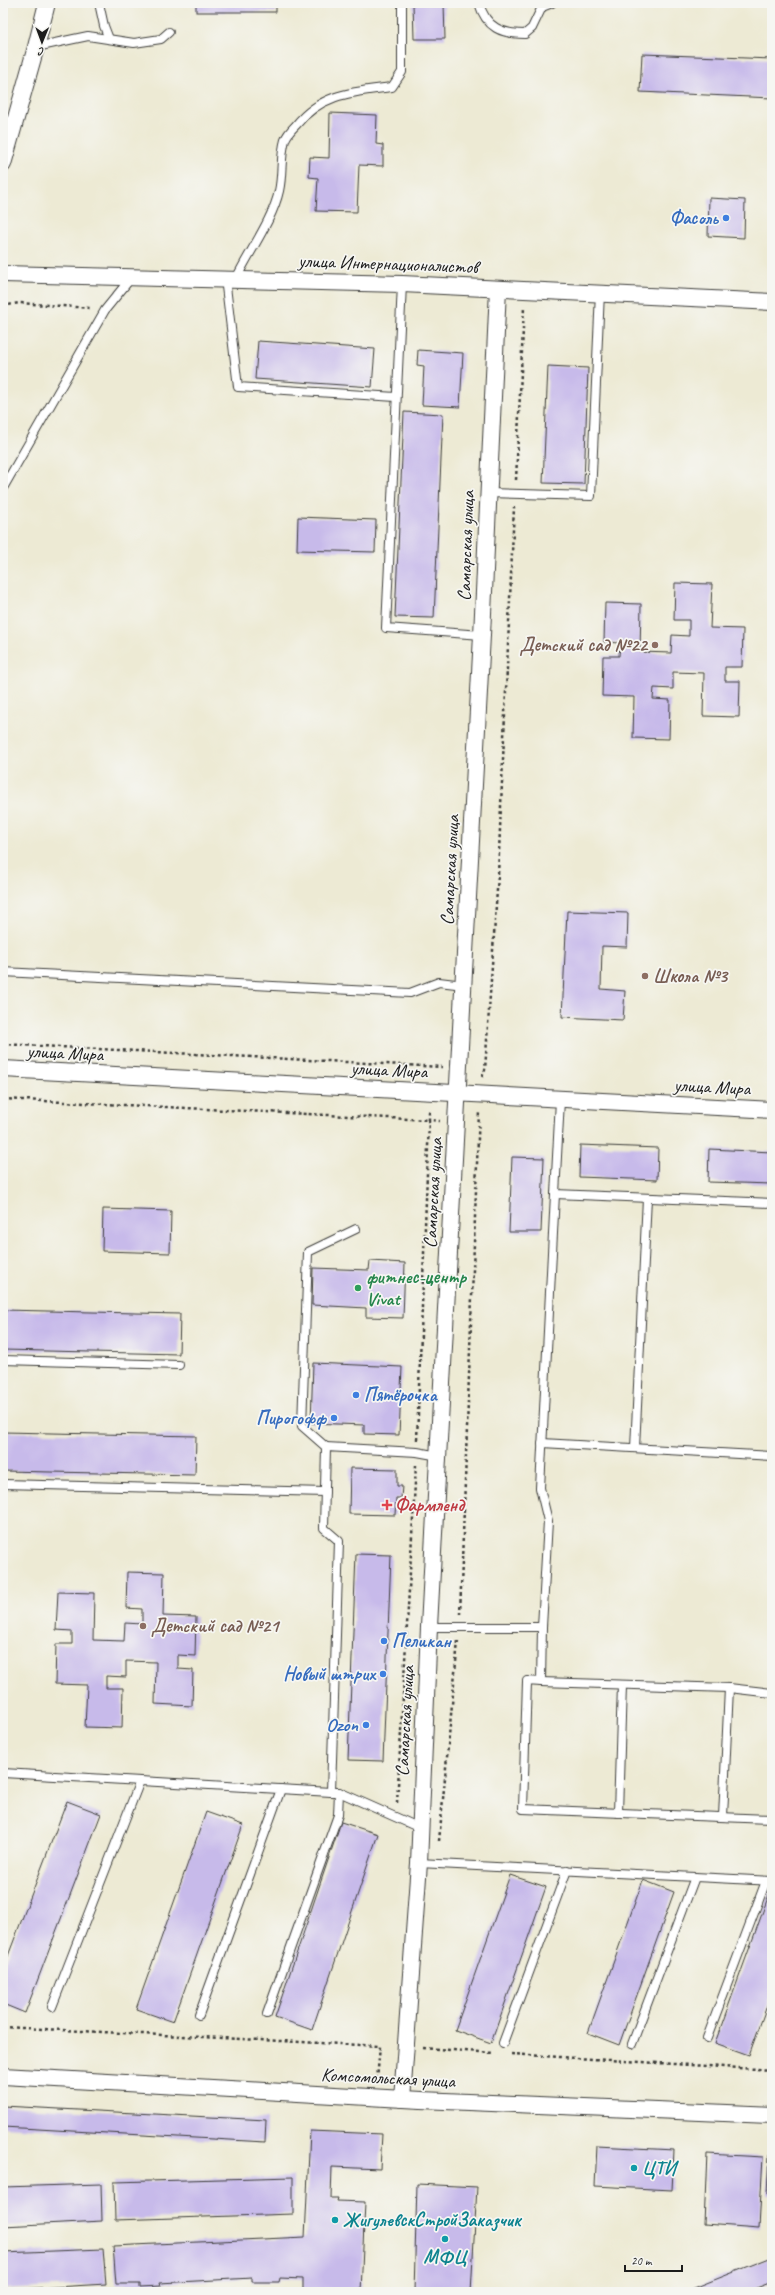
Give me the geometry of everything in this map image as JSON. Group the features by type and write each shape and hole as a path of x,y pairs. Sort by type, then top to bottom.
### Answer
{"street":[{"path":"3,164 47,3"},
{"name":"улица Интернационалистов","path":"3,274 231,278 402,284 600,292 772,302"},
{"name":"Самарская улица","path":"402,2099 419,1863 429,1627 464,985 498,289"},
{"name":"улица Мира","path":"3,1069 560,1100 772,1110"},
{"name":"Комсомольская улица","path":"3,2076 402,2099 772,2115"}],"lane":[{"path":"99,3 104,26 109,39"},
{"path":"396,397 238,387 231,278 274,205 279,191 281,157 286,137 307,112 344,93 392,88 398,80 402,72 402,3"},
{"path":"479,3 481,10 494,28 509,34 525,34 532,28 540,5 552,3"},
{"path":"36,47 88,36 134,43 161,39 169,32"},
{"path":"3,488 105,310 132,277"},
{"path":"402,284 386,628 482,635"},
{"path":"488,493 591,496 600,292"},
{"path":"3,972 410,992 439,982 464,985"},
{"path":"540,1682 548,1521 540,1488 560,1100"},
{"path":"555,1194 772,1203"},
{"path":"635,1448 647,1198"},
{"path":"356,1230 308,1252 302,1426 326,1447 417,1452 439,1456"},
{"path":"3,1360 179,1365"},
{"path":"542,1444 772,1456"},
{"path":"267,2014 338,1815 335,1792 339,1540 324,1528 326,1447"},
{"path":"3,1484 325,1492"},
{"path":"429,1627 542,1627"},
{"path":"772,1693 729,1688 527,1682 523,1809 772,1819"},
{"path":"618,1813 622,1685"},
{"path":"724,1817 729,1688"},
{"path":"4,1775 335,1792 420,1828"},
{"path":"52,2007 140,1781"},
{"path":"199,2015 281,1789"},
{"path":"419,1863 769,1881 707,2038"},
{"path":"504,2042 567,1870"},
{"path":"632,2044 695,1877"}],"path":[{"path":"480,1082 485,1070 498,875 525,290"},
{"path":"3,306 20,303 105,310"},
{"path":"3,1044 446,1068"},
{"path":"478,1070 485,1070"},
{"path":"3,1099 429,1120 442,1122"},
{"path":"396,1817 417,1452 429,1106"},
{"path":"437,1864 460,1627 479,1107"},
{"path":"3,2027 380,2046 377,2082"},
{"path":"425,2048 426,2040"},
{"path":"416,2048 496,2053"},
{"path":"504,2053 772,2070"}],"building":[{"path":"196,3 276,3 276,12 196,12"},
{"path":"413,3 444,3 445,39 414,39"},
{"path":"642,54 772,59 772,98 640,92"},
{"path":"330,113 377,115 376,144 383,145 383,166 359,165 357,212 316,211 318,178 309,177 310,157 329,158"},
{"name":"Фасоль","path":"709,198 745,200 744,238 708,236"},
{"path":"258,341 375,349 372,387 255,379"},
{"path":"418,350 463,353 460,407 422,405 424,366 417,365"},
{"path":"548,366 588,368 584,484 543,483"},
{"path":"404,412 443,414 434,618 395,617"},
{"path":"298,517 376,520 375,552 297,550"},
{"path":"675,583 712,584 710,628 743,629 742,667 725,667 725,681 740,681 739,717 703,716 704,673 673,672 673,689 654,688 653,699 670,700 669,739 633,738 634,697 602,696 603,656 619,656 620,643 604,642 605,603 641,604 640,652 671,653 672,635 689,636 689,620 674,620"},
{"path":"567,911 628,913 627,947 602,946 601,989 625,991 623,1020 562,1017"},
{"path":"580,1145 658,1148 657,1180 579,1177"},
{"path":"709,1149 772,1152 772,1184 708,1182"},
{"path":"512,1157 544,1158 541,1232 509,1232"},
{"path":"103,1209 171,1211 170,1253 102,1251"},
{"name":"фитнес-центр Vivat","path":"370,1261 405,1263 403,1318 366,1317 366,1308 312,1305 313,1268 369,1270"},
{"path":"3,1310 180,1314 179,1354 3,1350"},
{"name":"Пятёрочка","path":"313,1363 402,1367 399,1435 364,1434 364,1425 311,1423"},
{"path":"3,1432 196,1436 195,1475 3,1471"},
{"path":"350,1468 397,1469 397,1486 402,1486 401,1498 396,1498 395,1515 349,1514"},
{"path":"356,1554 391,1555 383,1761 348,1760"},
{"path":"127,1572 164,1573 163,1616 196,1617 195,1656 178,1655 178,1669 193,1670 192,1706 155,1704 156,1662 126,1661 126,1677 106,1676 106,1688 123,1688 122,1728 85,1727 87,1685 55,1684 56,1644 72,1644 72,1631 56,1630 58,1592 94,1593 93,1640 124,1641 125,1623 142,1624 142,1609 126,1608"},
{"path":"67,1801 101,1814 25,2013 3,2004 3,1969"},
{"path":"206,1812 243,1825 173,2022 136,2009"},
{"path":"341,1822 378,1834 312,2030 275,2017"},
{"path":"510,1875 546,1887 491,2043 455,2030"},
{"path":"643,1880 674,1892 619,2045 588,2033"},
{"path":"771,1889 772,1992 749,2055 715,2043"},
{"path":"3,2106 266,2120 265,2142 3,2127"},
{"path":"310,2131 382,2134 380,2169 332,2167 331,2198 338,2198 337,2201 365,2202 361,2292 303,2292 303,2279 280,2278 279,2282 252,2282 252,2278 159,2283 160,2286 140,2287 140,2284 116,2284 113,2246 305,2237"},
{"name":"ЦТИ","path":"597,2146 674,2150 672,2190 595,2186"},
{"path":"707,2154 763,2157 759,2228 704,2224"},
{"path":"769,2155 772,2155 772,2194 767,2194"},
{"path":"293,2177 293,2214 115,2220 114,2182"},
{"path":"101,2184 102,2221 3,2226 3,2187"},
{"name":"МФЦ","path":"417,2184 477,2187 471,2292 414,2292"},
{"path":"103,2249 106,2284 3,2290 3,2253"},
{"path":"772,2257 772,2282 746,2292 684,2292"}],"place":[{"name":"Фасоль","path":"726,218"},
{"name":"Детский сад №22","path":"655,645"},
{"name":"Школа №3","path":"645,976"},
{"name":"фитнес-центр Vivat","path":"358,1288"},
{"name":"Пятёрочка","path":"356,1395"},
{"name":"Пирогофф","path":"334,1418"},
{"name":"Фармленд","path":"387,1505"},
{"name":"Детский сад №21","path":"143,1626"},
{"name":"Пеликан","path":"384,1641"},
{"name":"Новый штрих","path":"383,1674"},
{"name":"Ozon","path":"366,1725"},
{"name":"ЦТИ","path":"634,2168"},
{"name":"ЖигулевскСтройЗаказчик","path":"335,2220"},
{"name":"МФЦ","path":"445,2239"}]}
